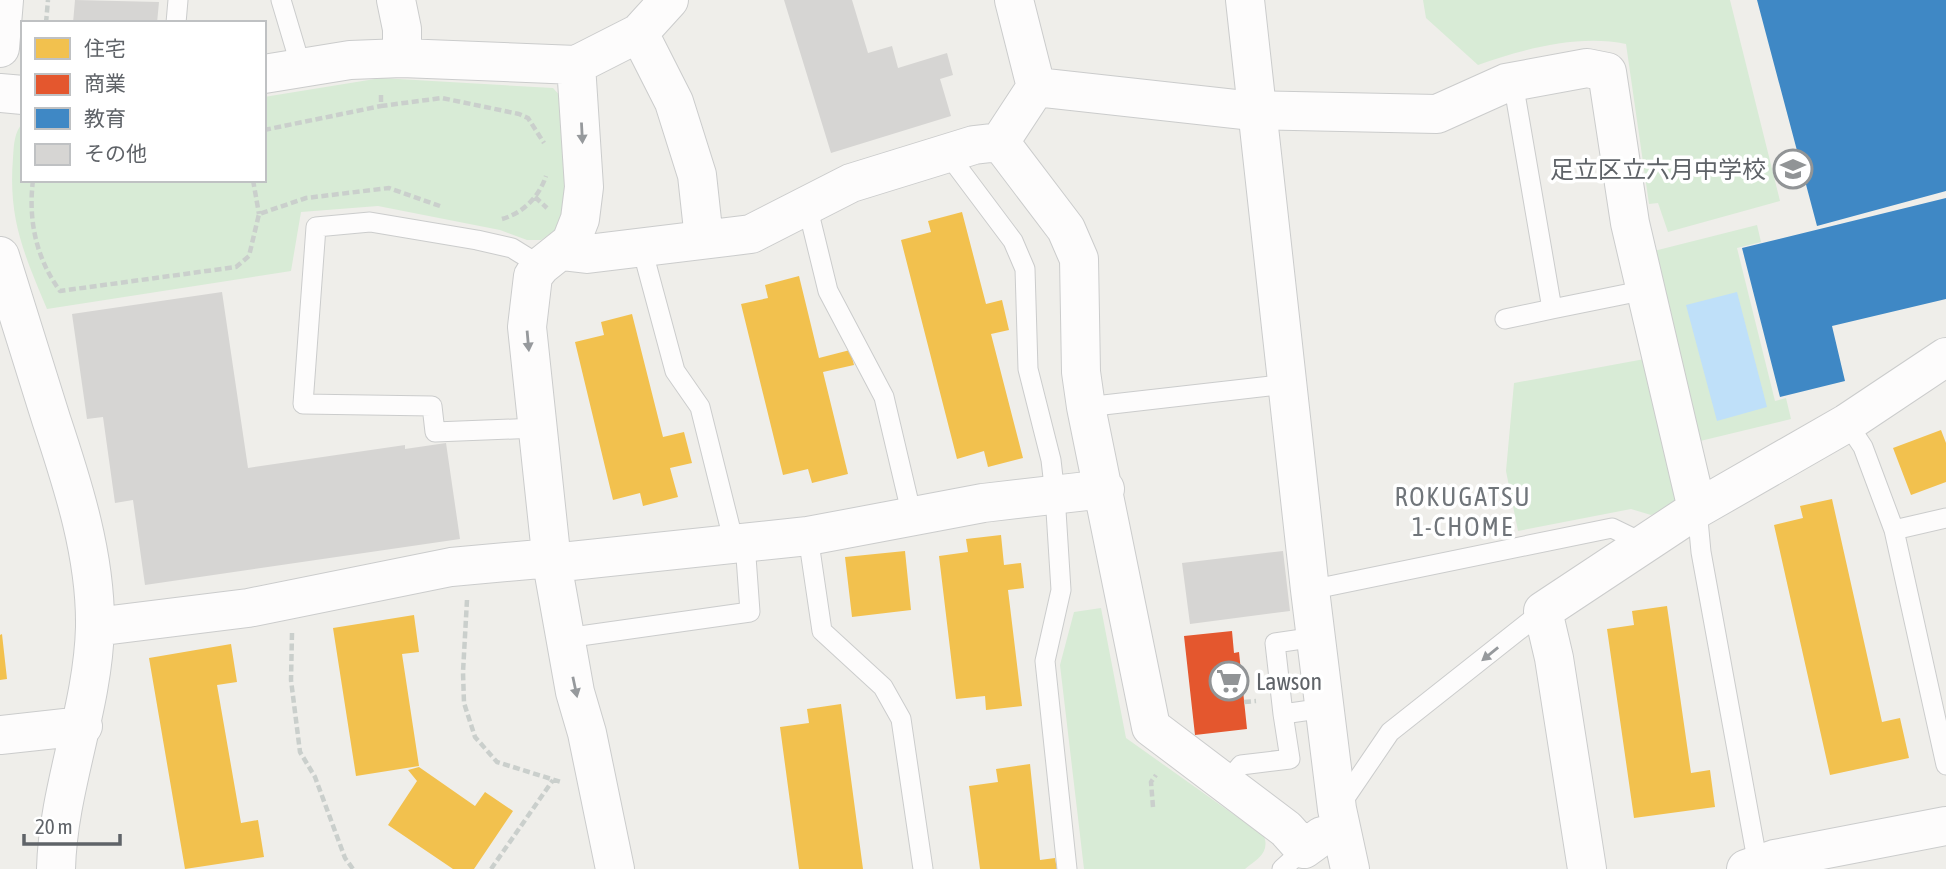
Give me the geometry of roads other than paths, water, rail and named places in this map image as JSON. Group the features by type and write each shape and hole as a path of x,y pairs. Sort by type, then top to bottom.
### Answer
{"street":[{"path":"0,48 4,0"},
{"path":"396,0 402,29 402,58"},
{"path":"266,74 351,60 402,58 576,65 639,33 669,0"},
{"path":"1000,142 1036,87 1014,0"},
{"path":"1000,142 1066,229 1079,258 1081,372 1086,407 1105,489 1151,727 1286,829 1293,859 1322,836 1343,837 1310,590 1245,0"},
{"path":"639,33 678,114 697,175 704,239"},
{"path":"576,65 584,187 580,219 571,242 533,276 527,327 551,560 615,869"},
{"path":"1036,87 1257,111 1437,114 1513,82 1587,68 1607,72 1630,223 1698,509"},
{"path":"0,93 21,95"},
{"path":"551,258 751,234 851,183 974,145 1000,142"},
{"path":"0,256 70,477 88,550 95,627 83,726 57,839 56,869"},
{"path":"1587,869 1554,658 1543,611 1698,509 1847,423 1946,357"},
{"path":"95,627 286,601 464,565 551,560 807,536 983,503 1105,489"},
{"path":"0,735 83,726"},
{"path":"1752,867 1946,825"}],"lane":[{"path":"176,21 178,0"},
{"path":"281,0 301,67"},
{"path":"1513,82 1552,309"},
{"path":"947,153 1022,257 1025,269 1028,369 1051,460 1055,495 1061,590 1045,661 1067,869"},
{"path":"807,205 828,290 884,397 912,516"},
{"path":"537,428 435,432 432,406 303,404 316,227 370,222 477,240 551,258"},
{"path":"566,638 750,612 739,543 700,407 675,371 641,246"},
{"path":"1505,319 1646,290"},
{"path":"1086,407 1287,384"},
{"path":"1847,423 1863,447 1894,530 1946,765"},
{"path":"1698,509 1701,552 1752,867"},
{"path":"1894,530 1946,518"},
{"path":"1310,590 1612,528 1645,544"},
{"path":"807,536 822,631 883,687 901,719 923,869"},
{"path":"1343,837 1390,732 1543,611"},
{"path":"1226,783 1241,765 1290,759 1275,643 1316,637"},
{"path":"1283,714 1325,708"}],"water":[{"path":"1737,292 1767,407 1717,421 1686,305"}],"place":[{"name":"足立区立六月中学校","path":"1793,169"},
{"name":"Lawson","path":"1229,681"}],"district":[{"name":"ROKUGATSU 1-CHOME","path":"1463,512"}]}
